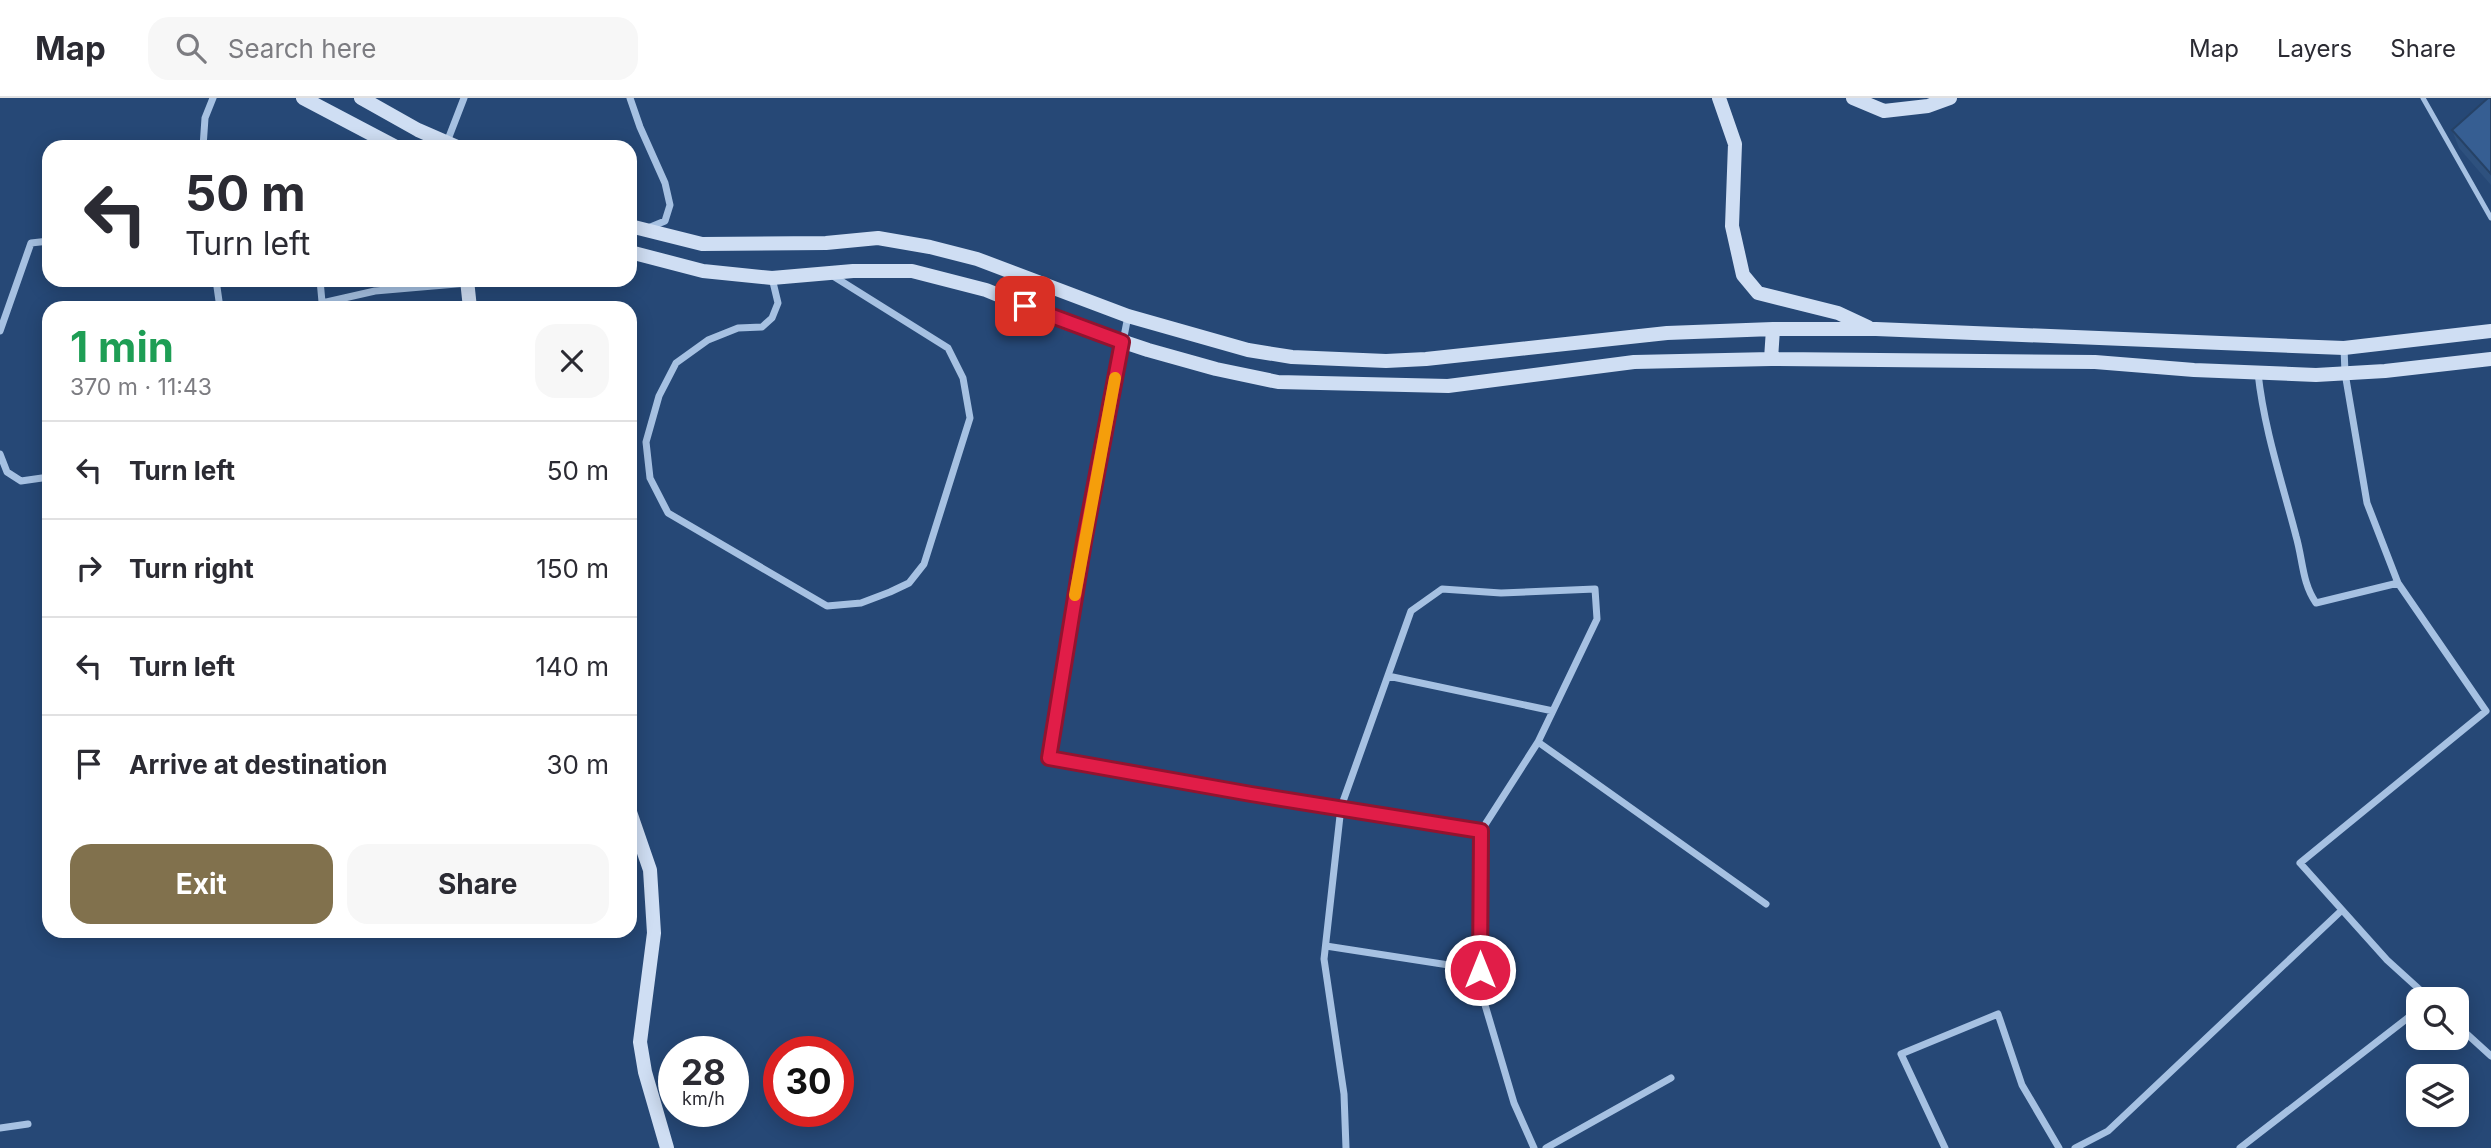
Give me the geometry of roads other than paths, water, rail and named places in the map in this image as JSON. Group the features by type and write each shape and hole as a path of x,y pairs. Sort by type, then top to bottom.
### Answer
{"main road":[{"path":"303,98 383,140"},
{"path":"361,98 439,140"},
{"path":"1719,98 1735,144 1732,226 1743,275 1758,293 1839,313 1876,330"},
{"path":"1853,98 1884,111 1928,106 1950,98"},
{"path":"637,228 702,244 826,243 878,238 930,247 978,259 1128,316 1248,350 1292,357 1386,361 1426,359 1667,333 1773,329 1876,330 2344,348 2491,331"},
{"path":"637,255 703,271 772,278 912,271 986,290 1122,342 1216,369 1278,382 1448,386 1634,362 1771,359 2095,362 2316,376 2491,359"},
{"path":"1771,359 1773,329"},
{"path":"637,832 650,870 654,933 640,1042 645,1072 667,1148"}],"street":[{"path":"203,140 205,118 212,98"},
{"path":"451,140 464,98"},
{"path":"630,98 665,183 670,205 665,221 646,230"},
{"path":"0,331 31,243 42,241"},
{"path":"772,278 778,303 772,318 762,327 738,328 708,340 676,363 659,396 646,442 650,478 668,513 827,606 861,603 909,583 924,564 970,418 963,378 948,348 829,274"},
{"path":"327,301 375,291 416,287"},
{"path":"1128,316 1084,542 1049,758 1481,831"},
{"path":"2344,348 2345,373 2367,503 2398,583 2486,711 2300,863 2387,960 2417,987"},
{"path":"2258,373 2261,404 2280,485 2297,537 2307,590 2316,603 2398,583"},
{"path":"0,454 8,472 21,481 42,478"},
{"path":"1346,1148 1344,1094 1324,959 1341,807 1411,611 1442,589 1501,593 1595,589 1597,619 1538,742 1481,831 1480,988 1514,1103 1534,1148"},
{"path":"1388,676 1553,712"},
{"path":"1538,742 1766,904"},
{"path":"2075,1148 2108,1131 2343,911"},
{"path":"1325,946 1480,970"},
{"path":"1945,1148 1900,1054 1998,1014 2022,1085 2059,1148"},
{"path":"2240,1148 2406,1019"},
{"path":"2469,1036 2491,1056"},
{"path":"1546,1148 1671,1079"},
{"path":"0,1128 28,1124"}],"lane":[{"path":"2423,98 2491,218"}]}
